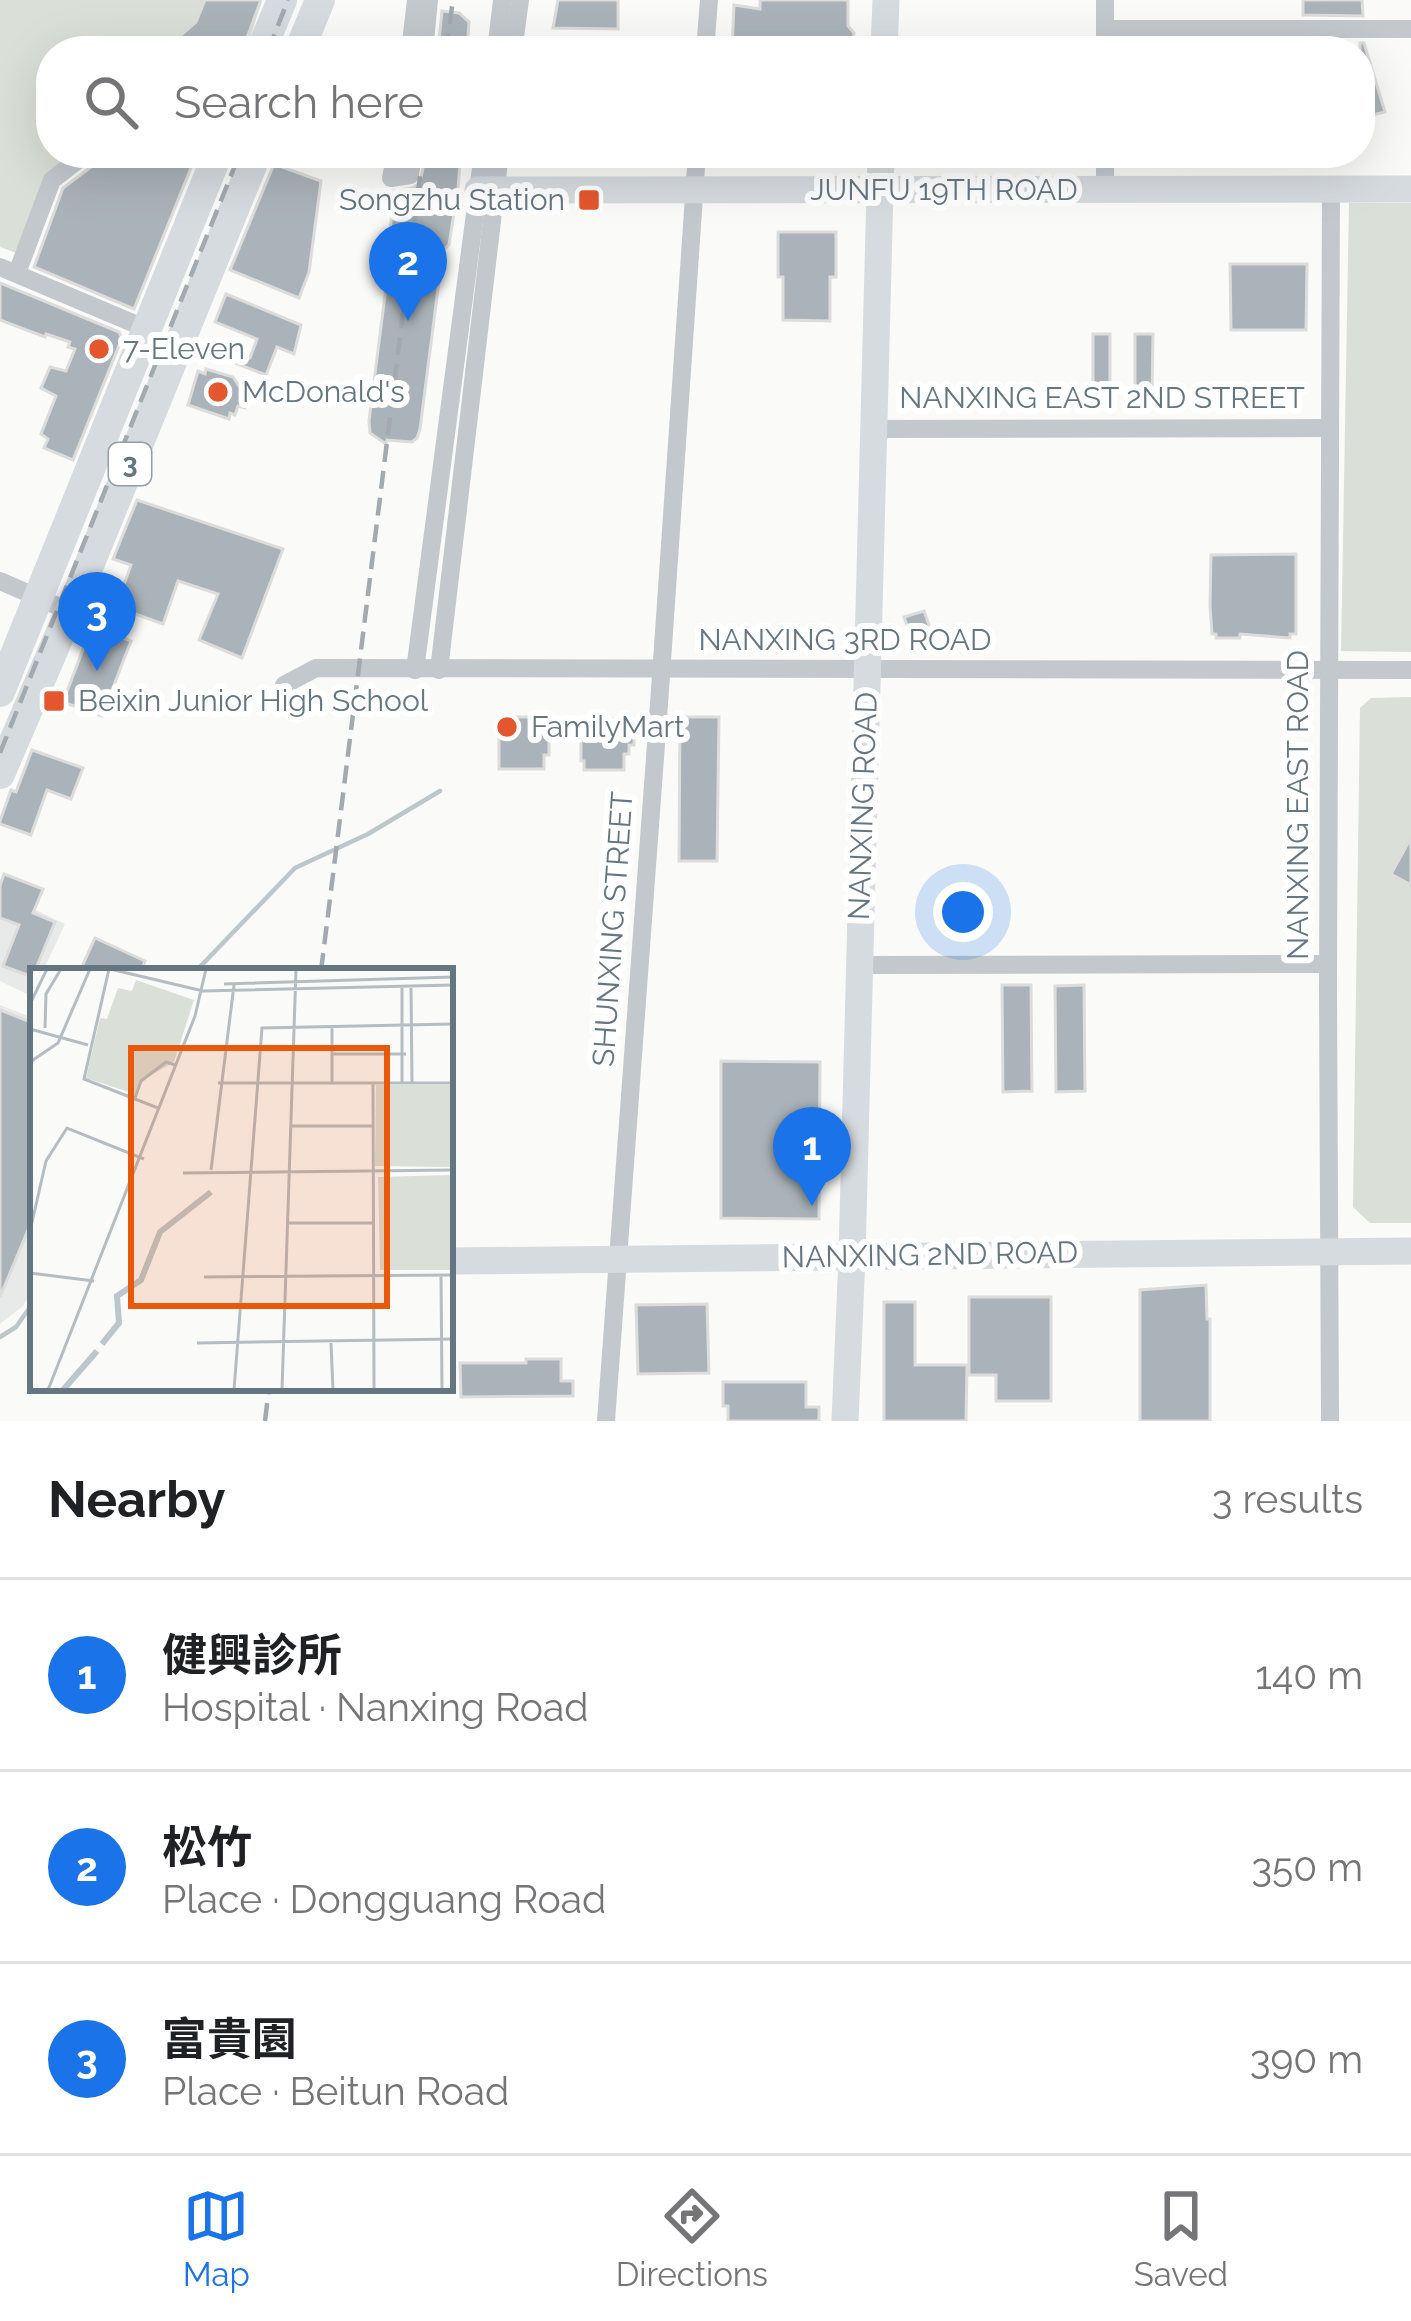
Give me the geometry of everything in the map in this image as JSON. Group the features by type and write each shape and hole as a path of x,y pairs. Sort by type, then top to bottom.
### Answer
{"main road":[{"path":"267,36 282,0"},
{"path":"305,36 320,0"},
{"name":"3","path":"0,692 212,168"},
{"name":"3","path":"0,774 251,168"}],"street":[{"path":"412,36 416,0"},
{"path":"426,36 430,0"},
{"path":"498,36 502,0"},
{"path":"515,36 520,0"},
{"path":"706,36 709,0"},
{"path":"885,36 886,0"},
{"path":"1105,0 1105,36"},
{"path":"1105,29 1411,29"},
{"path":"68,168 52,180 9,270 146,329"},
{"path":"393,168 391,178 410,175 411,168"},
{"path":"439,670 487,190 485,168"},
{"path":"415,670 487,190 495,168"},
{"name":"SHUNXING STREET","path":"606,1421 696,168"},
{"name":"NANXING ROAD","path":"844,1421 881,168"},
{"path":"1105,168 1105,189"},
{"name":"NANXING EAST ROAD","path":"1330,1421 1331,189"},
{"name":"JUNFU 19TH ROAD","path":"487,190 1411,189"},
{"name":"NANXING EAST 2ND STREET","path":"874,429 1330,428"},
{"path":"0,581 69,610"},
{"name":"NANXING 3RD ROAD","path":"284,685 316,668 1411,670"},
{"path":"859,965 1328,964"},
{"name":"NANXING 2ND ROAD","path":"453,1261 1411,1251"}],"shaded area":[{"path":"0,0 262,0 251,36 36,36 36,168 66,168 50,180 19,254 0,247"},
{"path":"1349,203 1411,203 1411,652 1341,651"},
{"path":"1411,697 1411,1223 1370,1223 1353,1207 1360,708 1371,698"},
{"path":"0,893 65,924 44,968 30,968 30,996 0,981"},
{"path":"0,1005 30,1017 30,1294 0,1324"}],"building":[{"path":"205,0 261,0 248,36 180,36 196,22"},
{"path":"558,0 618,0 618,29 553,28"},
{"path":"760,0 848,0 848,26 854,36 733,36 734,5 760,9"},
{"path":"1303,0 1362,0 1363,16 1303,15"},
{"path":"442,11 459,13 469,22 468,36 440,36"},
{"path":"1375,79 1385,112 1375,114"},
{"path":"90,168 191,168 134,309 34,267 63,188"},
{"path":"272,168 321,181 309,272 299,298 230,270"},
{"path":"423,168 460,168 449,245 443,250 420,429 412,442 387,440 386,444 370,433 369,421 394,191 420,183"},
{"path":"778,232 836,232 830,321 783,320"},
{"path":"1230,264 1307,264 1306,330 1231,330"},
{"path":"0,283 119,332 122,338 73,460 44,448 48,439 41,434 56,396 41,388 50,367 66,371 75,349 68,347 70,342 0,320"},
{"path":"226,294 301,325 294,354 277,347 266,375 235,363 250,358 257,339 215,322"},
{"path":"1093,334 1110,334 1110,393 1093,393"},
{"path":"1135,334 1153,334 1152,393 1135,393"},
{"path":"206,369 233,377 249,394 245,408 238,406 229,419 188,405 198,371 205,374"},
{"path":"137,500 283,549 242,658 199,640 218,594 178,581 163,624 116,607 131,565 113,559"},
{"path":"1296,554 1296,634 1290,638 1240,634 1240,638 1216,638 1212,634 1211,555"},
{"path":"924,611 934,639 914,645 904,617"},
{"path":"92,626 131,641 102,716 63,702"},
{"path":"499,717 549,717 549,755 544,755 544,769 499,769"},
{"path":"680,717 719,717 717,861 679,861"},
{"path":"581,719 634,719 634,745 624,754 624,770 584,770"},
{"path":"32,750 83,768 71,799 47,790 31,835 0,821"},
{"path":"1411,838 1411,885 1391,874"},
{"path":"4,874 43,889 33,913 55,922 30,976 3,966 19,925 0,918"},
{"path":"95,938 145,961 142,968 81,968"},
{"path":"1002,985 1031,985 1032,1091 1003,1092"},
{"path":"1084,985 1085,1091 1056,1092 1055,986"},
{"path":"0,1010 30,1022 30,1225 0,1297"},
{"path":"721,1061 820,1062 819,1219 721,1218"},
{"path":"1206,1285 1210,1421 1140,1421 1140,1290"},
{"path":"969,1297 1051,1297 1051,1401 996,1401 996,1375 969,1375"},
{"path":"884,1302 915,1302 915,1365 967,1365 966,1421 884,1421"},
{"path":"707,1304 709,1373 638,1374 636,1305"},
{"path":"526,1359 561,1359 561,1381 573,1381 573,1396 461,1397 460,1363 526,1363"},
{"path":"723,1382 806,1382 806,1407 819,1407 819,1421 728,1421"}],"waterway":[{"path":"199,968 295,868 368,834 440,791"},
{"path":"0,1337 16,1327 30,1307"}],"railway":[{"path":"274,36 288,0"},
{"path":"448,36 453,0"},
{"path":"0,753 234,168"},
{"path":"321,968 421,168"},
{"path":"265,1421 269,1391"}],"place":[{"name":"Songzhu Station","path":"589,200"},
{"name":"松竹","path":"408,321"},
{"name":"7-Eleven","path":"99,349"},
{"name":"McDonald's","path":"218,392"},
{"name":"富貴園","path":"97,671"},
{"name":"Beixin Junior High School","path":"54,701"},
{"name":"FamilyMart","path":"507,727"},
{"name":"健興診所","path":"812,1206"}]}
